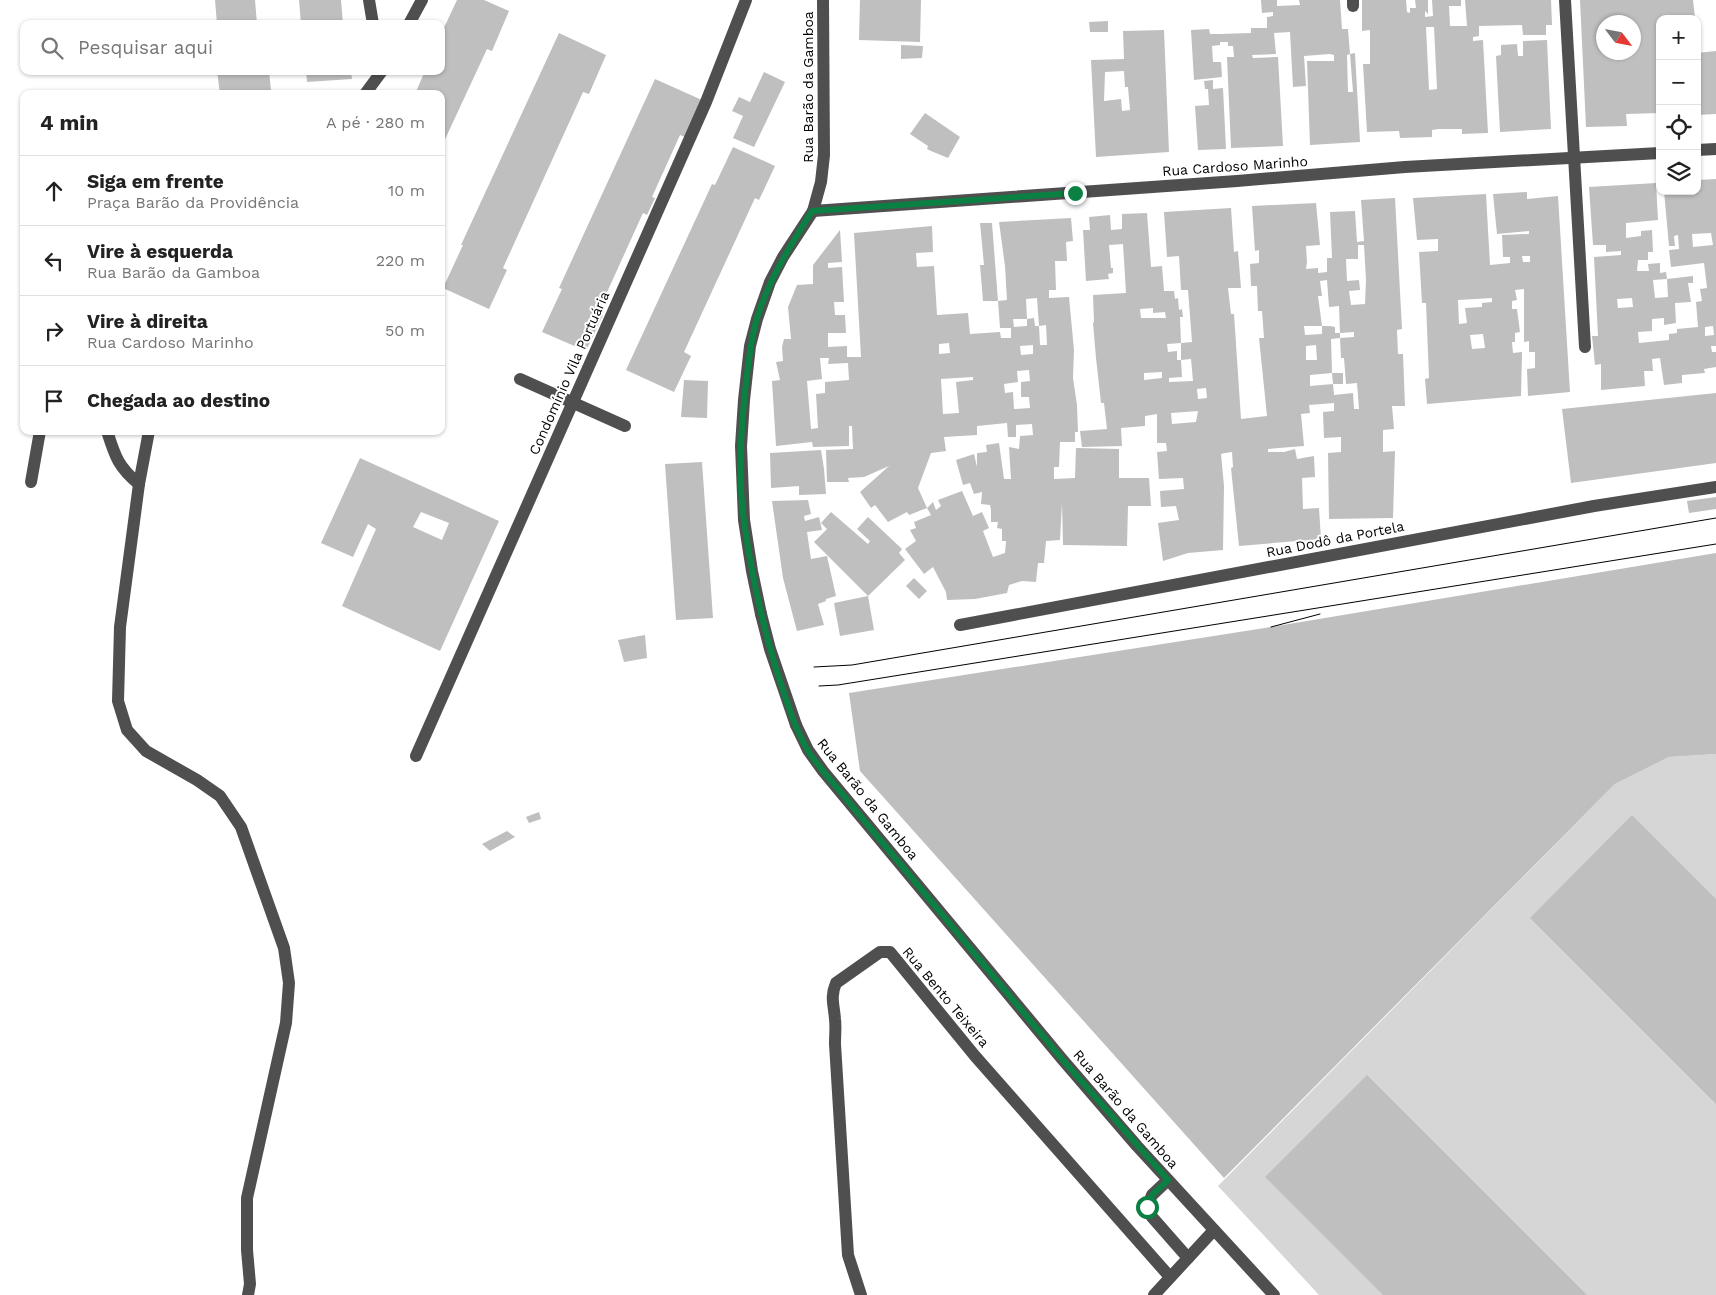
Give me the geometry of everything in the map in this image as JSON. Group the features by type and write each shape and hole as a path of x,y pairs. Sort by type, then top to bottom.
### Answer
{"street":[{"path":"369,0 372,20"},
{"path":"411,20 422,0"},
{"name":"Condomínio Vila Portuária","path":"416,756 706,102 746,0"},
{"name":"Rua Barão da Gamboa","path":"823,0 824,155 821,182 812,211 783,257 770,282 750,346 744,400 742,482 744,520 761,614 770,649 796,725 808,750 823,771 1062,1059 1168,1180 1274,1295"},
{"path":"1565,0 1585,347"},
{"path":"369,90 379,75"},
{"path":"1701,150 1716,149"},
{"name":"Rua Cardoso Marinho","path":"812,211 1228,182 1405,167 1656,153"},
{"path":"520,379 625,426"},
{"path":"32,482 39,435"},
{"path":"108,435 114,455 124,472 139,484"},
{"path":"148,435 139,484 120,627 118,700 127,730 146,751 197,780 220,796 241,827 284,948 288,974 286,1023 247,1198 247,1250 250,1284 248,1295"},
{"name":"Rua Dodô da Portela","path":"960,625 1594,506 1716,487"},
{"name":"Rua Bento Teixeira","path":"861,1295 848,1255 832,991 836,983 880,952 890,952 975,1056 1170,1277"},
{"path":"1168,1180 1152,1195 1147,1207 1152,1217 1188,1258"},
{"path":"1154,1295 1214,1230"}],"shaded area":[{"path":"1716,754 1716,1295 1319,1295 1218,1186 1615,784 1669,757"}],"building":[{"path":"215,0 255,0 257,20 217,20"},
{"path":"299,0 341,0 343,20 301,20"},
{"path":"457,0 484,0 509,11 492,51 487,49 445,139 445,90 417,90 423,75 445,75 445,26"},
{"path":"860,0 921,0 920,42 859,40"},
{"path":"1261,0 1277,0 1277,6 1300,5 1299,0 1340,0 1342,29 1348,29 1350,54 1355,53 1360,142 1310,145 1307,61 1334,61 1334,55 1304,56 1306,86 1293,87 1290,32 1274,33 1276,54 1252,55 1253,58 1278,57 1283,146 1231,148 1227,57 1234,57 1233,46 1228,46 1228,42 1220,42 1220,45 1212,46 1213,62 1221,62 1222,77 1194,80 1191,30 1209,29 1210,34 1220,34 1251,33 1251,28 1267,28 1267,17 1273,16 1273,12 1262,13","holes":["1350,54 1353,92 1348,92 1347,55"]},
{"path":"1362,0 1406,0 1407,12 1410,13 1410,8 1416,8 1415,0 1428,0 1428,14 1425,11 1425,17 1433,16 1432,0 1461,0 1461,6 1449,6 1450,26 1467,26 1465,0 1551,0 1552,25 1546,25 1546,35 1523,35 1522,25 1479,26 1479,36 1473,37 1473,41 1483,40 1488,133 1462,134 1462,129 1439,129 1432,130 1432,137 1400,138 1399,131 1367,132 1363,64 1370,64 1370,30 1362,31","holes":["1426,27 1434,27 1437,89 1429,90"]},
{"path":"1580,0 1693,0 1695,15 1656,15 1656,113 1626,114 1627,126 1586,127"},
{"path":"1108,21 1108,32 1090,32 1089,22"},
{"path":"1164,30 1169,152 1096,157 1091,60 1124,59 1123,31","holes":["1124,71 1125,87 1128,87 1130,110 1122,111 1121,99 1104,101 1105,72"]},
{"path":"559,33 606,55 589,94 583,92 503,268 507,270 489,309 445,289 445,284 463,245 461,245"},
{"path":"1547,40 1551,129 1500,132 1496,56 1501,55 1501,45 1517,44 1518,56 1523,56 1523,41"},
{"path":"901,45 923,46 922,58 901,59"},
{"path":"1716,51 1716,114 1701,115 1701,53"},
{"path":"764,72 785,82 754,147 733,138 743,116 732,111 739,97 750,102"},
{"path":"218,75 269,75 271,90 219,90"},
{"path":"306,75 352,75 352,79 307,82"},
{"path":"655,79 702,100 685,137 680,135 652,197 655,198 647,215 643,213 598,312 603,315 586,351 542,332 562,289 559,288"},
{"path":"1213,80 1213,89 1223,88 1226,149 1198,150 1195,106 1209,105 1208,89 1205,89 1204,81"},
{"path":"925,113 960,137 948,158 927,149 928,146 910,134"},
{"path":"733,147 775,166 759,200 755,198 684,352 691,356 674,392 626,370 712,184 715,185"},
{"path":"1716,179 1716,346 1711,346 1712,352 1716,352 1716,367 1704,369 1705,373 1682,375 1682,383 1664,385 1660,358 1652,359 1653,371 1644,371 1645,386 1601,390 1601,364 1595,365 1592,336 1598,336 1594,257 1621,255 1621,251 1606,252 1606,245 1593,245 1589,187 1656,183 1658,220 1626,223 1626,238 1641,236 1641,231 1652,230 1653,252 1648,252 1648,260 1638,260 1637,271 1649,271 1648,264 1660,263 1660,273 1666,272 1667,279 1693,276 1693,283 1688,283 1691,302 1675,303 1676,323 1664,325 1664,318 1652,319 1652,331 1638,332 1639,343 1669,340 1669,334 1677,333 1677,329 1698,327 1696,302 1702,301 1700,289 1707,288 1704,263 1671,267 1669,250 1679,249 1678,235 1674,236 1675,246 1669,246 1664,195 1701,195 1701,180","holes":["1711,233 1713,245 1693,247 1692,234","1667,279 1668,297 1655,298 1653,280","1632,298 1633,307 1618,308 1617,299","1713,326 1714,335 1705,336 1705,327"]},
{"path":"1527,192 1527,199 1558,196 1570,392 1528,396 1527,369 1535,368 1535,352 1529,352 1529,341 1524,342 1524,289 1515,290 1517,300 1512,301 1512,309 1517,309 1520,332 1515,333 1515,342 1512,342 1513,353 1522,352 1521,396 1427,404 1425,379 1429,378 1426,303 1422,303 1419,252 1438,251 1438,239 1417,240 1413,198 1486,194 1490,265 1510,263 1510,257 1503,257 1502,235 1529,234 1529,231 1497,234 1493,194","holes":["1522,256 1530,256 1530,262 1523,262","1492,298 1492,302 1482,303 1482,307 1465,308 1467,323 1459,324 1458,300","1483,334 1485,348 1472,349 1470,335"]},
{"path":"1395,198 1402,329 1397,330 1398,354 1403,354 1405,406 1392,406 1394,429 1383,430 1383,452 1395,451 1393,518 1329,519 1328,453 1341,452 1341,437 1324,438 1323,412 1334,411 1334,403 1309,405 1310,413 1301,414 1304,446 1268,449 1268,452 1284,452 1295,449 1297,459 1314,456 1315,477 1302,478 1303,509 1319,508 1321,539 1239,546 1231,468 1233,467 1232,452 1221,454 1224,486 1223,550 1188,553 1163,561 1158,523 1179,520 1176,506 1161,507 1160,491 1184,489 1183,478 1159,479 1157,452 1167,451 1166,443 1157,443 1157,414 1145,416 1145,426 1121,428 1122,446 1082,447 1080,431 1107,429 1104,403 1101,403 1096,358 1093,295 1126,293 1123,244 1109,245 1113,273 1108,274 1109,279 1086,281 1083,230 1090,230 1089,217 1110,215 1111,230 1122,229 1122,214 1147,213 1151,267 1162,266 1164,291 1174,291 1175,299 1178,298 1179,310 1182,309 1183,317 1180,317 1181,343 1192,342 1188,290 1181,290 1179,256 1167,257 1164,212 1231,208 1234,252 1238,251 1241,288 1228,288 1231,314 1234,314 1241,419 1267,416 1259,338 1264,338 1262,311 1258,311 1257,286 1251,286 1250,264 1259,263 1259,250 1255,251 1252,206 1316,203 1320,245 1306,246 1306,269 1318,268 1318,273 1327,272 1327,258 1332,258 1330,212 1355,211 1357,242 1364,241 1361,200","holes":["1358,245 1364,245 1365,304 1351,305 1349,291 1360,290 1359,280 1347,281 1346,259 1358,259","1327,280 1329,307 1339,306 1340,333 1335,333 1335,327 1322,326 1318,296 1322,296 1320,281","1153,308 1153,313 1165,312 1166,318 1141,318 1140,309","1304,326 1322,326 1322,334 1305,335","1354,332 1354,337 1340,338 1340,333","1340,338 1341,358 1344,358 1346,384 1357,383 1359,409 1354,409 1353,393 1334,395 1333,384 1310,386 1310,375 1332,373 1331,339","1181,343 1181,360 1177,360 1177,351 1168,352 1167,344","1316,345 1317,360 1306,360 1306,346","1191,359 1193,381 1169,382 1169,378 1182,377 1181,360","1162,372 1162,378 1144,380 1144,373","1206,388 1207,398 1198,399 1197,389","1198,411 1196,422 1172,424 1171,413"]},
{"path":"1071,218 1073,241 1066,242 1067,261 1055,261 1056,290 1049,290 1049,298 1069,297 1078,432 1075,432 1075,442 1060,442 1059,467 1054,467 1054,479 1075,478 1076,448 1119,449 1119,478 1149,478 1151,506 1128,506 1127,546 1063,545 1062,503 1060,540 1046,541 1044,563 1038,563 1036,582 1022,581 1009,585 1007,593 975,599 947,600 946,592 933,567 924,574 905,549 916,541 910,530 916,528 914,522 931,515 927,508 909,515 907,512 888,522 875,505 871,508 860,492 889,466 864,477 848,478 849,482 827,482 826,450 853,449 852,426 849,426 849,446 813,447 812,442 776,446 772,381 780,380 776,362 783,361 782,347 784,339 791,339 788,307 797,285 813,284 813,265 840,230 842,262 828,263 828,268 842,267 844,302 834,302 835,315 845,315 846,333 828,333 828,347 847,346 847,357 861,357 854,233 932,226 933,252 916,253 917,267 934,266 937,315 968,313 970,334 1000,332 1001,338 1011,338 1011,328 1000,328 998,301 1007,300 999,222","holes":["1037,298 1039,326 1035,326 1034,318 1027,319 1026,299","1013,319 1027,319 1027,326 1014,327","1046,325 1047,345 1040,345 1039,326","949,343 950,353 939,354 939,344","1033,345 1033,354 1021,355 1020,346","820,358 829,358 828,364 848,363 849,380 825,382 825,393 816,394 818,428 811,429 807,381 822,379","1029,370 1030,381 1021,382 1021,397 1029,397 1030,408 1014,409 1013,392 1005,393 1004,384 1018,382 1017,371","973,377 973,380 956,382 959,413 943,414 941,379","1007,423 1008,437 1016,437 1016,425 1032,424 1033,435 1020,436 1019,449 1009,447 1011,479 1004,479 999,443 986,445 987,452 977,453 977,467 974,454 956,460 963,485 970,483 974,494 982,492 981,504 990,505 991,522 998,522 997,528 1002,529 1002,541 1006,541 1005,553 993,557 983,531 989,528 982,512 973,516 962,491 938,500 941,506 936,510 933,502 927,508 918,488 931,453 946,451 944,437 977,435 977,426"]},
{"path":"980,223 992,223 998,301 983,301 980,265 984,265"},
{"path":"1332,373 1343,373 1343,384 1333,384"},
{"path":"684,380 708,381 707,418 681,417"},
{"path":"1716,393 1716,463 1571,483 1562,409"},
{"path":"821,450 826,494 799,495 799,486 771,488 770,453"},
{"path":"360,458 499,521 440,651 342,606 376,529 368,524 353,557 321,543","holes":["421,512 449,523 442,540 413,527"]},
{"path":"702,462 713,618 676,620 665,464"},
{"path":"1716,497 1716,509 1689,513 1687,501"},
{"path":"808,500 811,514 804,516 805,521 819,517 822,530 807,532 811,559 827,556 836,596 818,604 824,625 797,631 783,578 772,501"},
{"path":"831,512 868,544 870,541 857,529 868,517 902,549 899,553 905,560 868,596 814,542 827,529 821,523"},
{"path":"1716,553 1716,754 1669,757 1615,784 1224,1178 860,771 849,693 1271,627"},
{"path":"914,578 927,591 919,599 906,586"},
{"path":"868,596 874,630 840,636 834,603"},
{"path":"645,635 647,658 624,662 618,640"},
{"path":"539,812 541,819 529,823 526,817"},
{"path":"1632,815 1716,899 1716,1104 1530,918"},
{"path":"507,831 515,837 490,851 482,844"},
{"path":"1367,1075 1587,1295 1383,1295 1265,1177"}],"tram line":[{"path":"814,667 852,665 1716,518"},
{"path":"819,686 838,685 1716,544"},
{"path":"1271,627 1320,614"}],"route":[{"path":"1075,193 812,211 783,257 770,282 750,346 744,400 742,446 744,520 750,548 752,571 770,649 786,702 808,750 823,771 1062,1059 1168,1180 1152,1195 1147,1207"}]}
